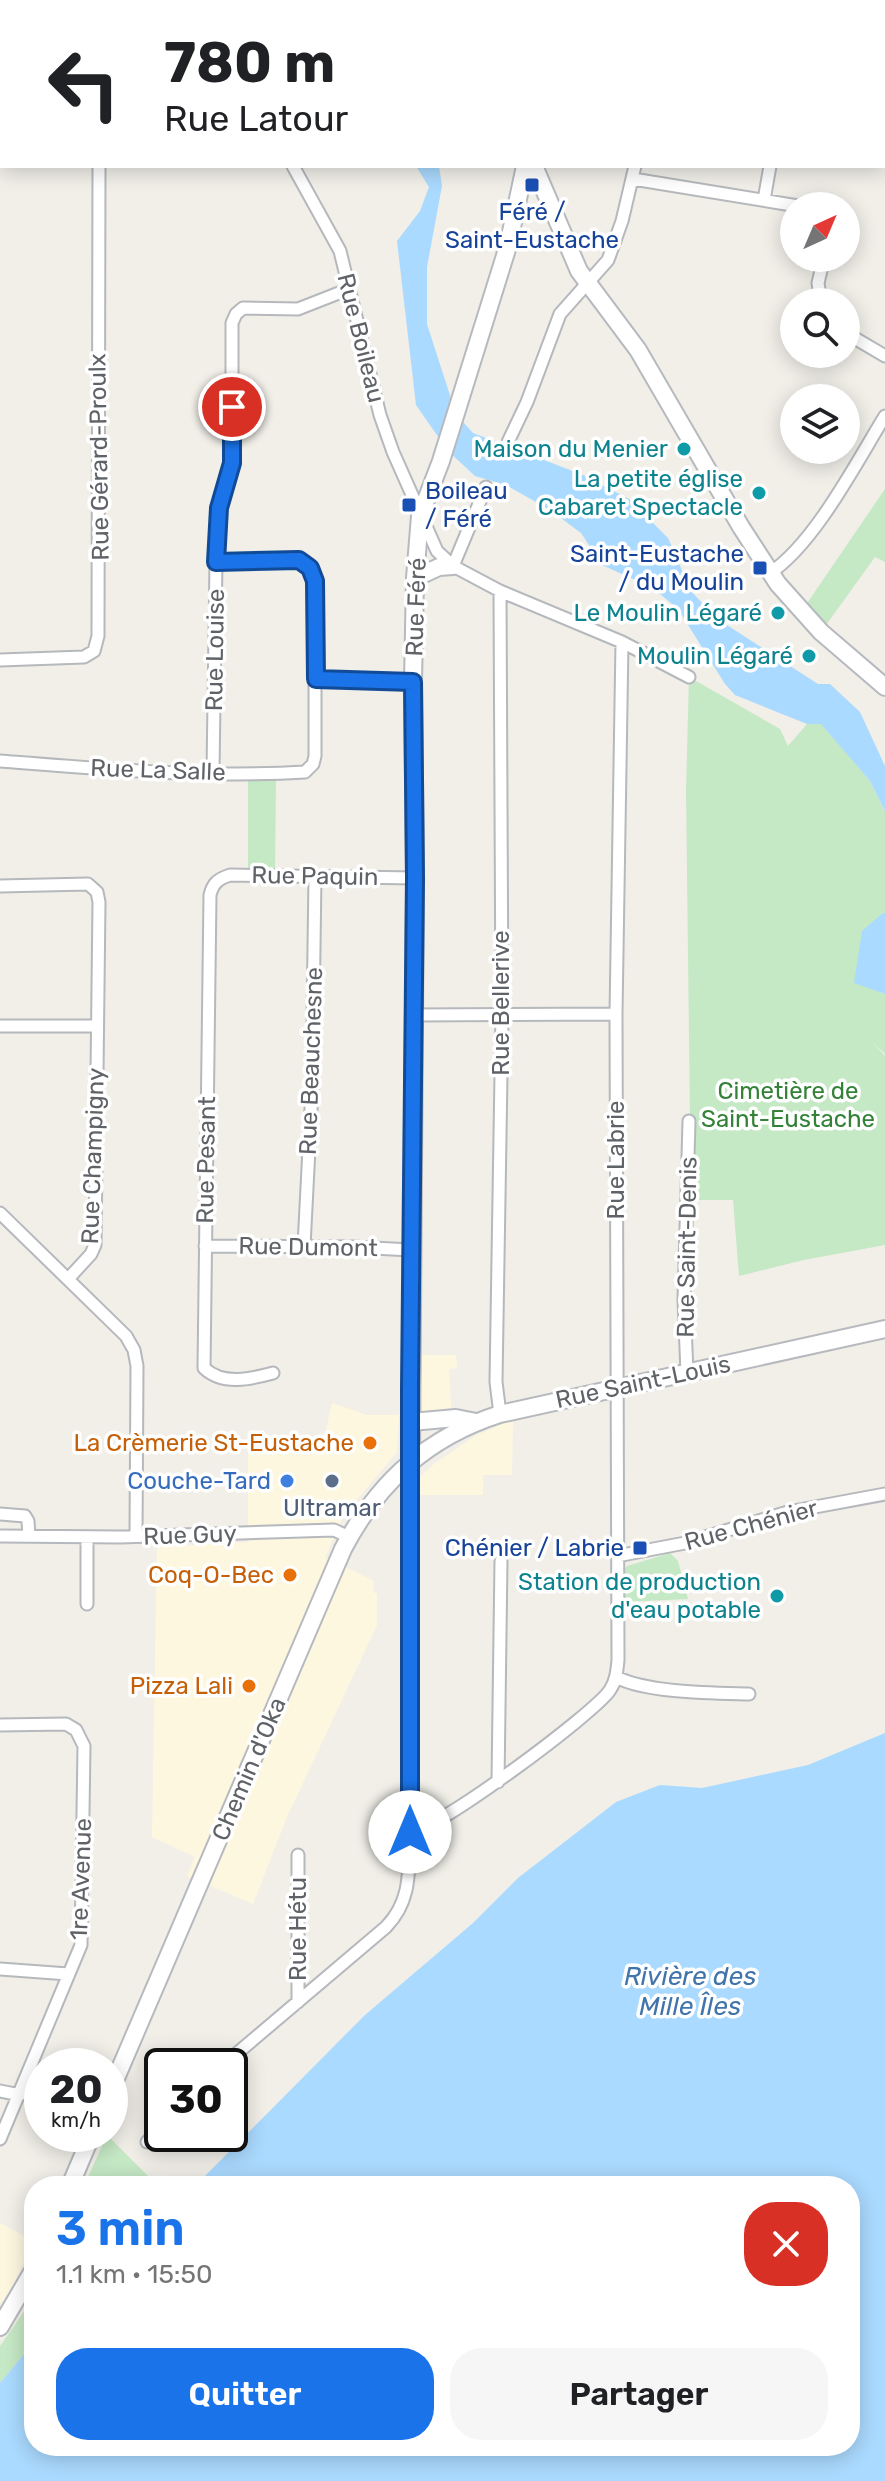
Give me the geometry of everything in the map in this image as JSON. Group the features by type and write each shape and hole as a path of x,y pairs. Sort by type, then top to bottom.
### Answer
{"street":[{"name":"Rue Gérard-Proulx","path":"0,660 84,657 94,651 98,636 99,168"},
{"name":"Rue Boileau","path":"294,168 340,251 380,415 420,516 437,551 453,566"},
{"name":"Rue Féré","path":"243,2048 399,1914 407,1889 410,1832 415,578 420,516 441,461 513,230 525,168"},
{"path":"535,168 579,271 638,350 770,573 821,632 885,687"},
{"path":"508,442 527,402 560,314 608,260 635,168"},
{"path":"764,200 770,168"},
{"path":"633,179 780,203"},
{"name":"Rue Louise","path":"213,772 219,508 232,463 232,323 243,308 298,309 349,289"},
{"path":"860,341 885,356"},
{"path":"770,573 781,566 802,543 885,416"},
{"path":"453,566 486,487"},
{"path":"216,562 299,560 310,568 315,581 316,679 413,682"},
{"path":"415,578 439,567 453,566 500,591 622,642 689,677"},
{"name":"Rue Bellerive","path":"500,591 502,1013 496,1382 500,1414"},
{"name":"Rue Labrie","path":"616,1677 616,1014 622,642"},
{"name":"Rue La Salle","path":"0,761 92,768 263,774 305,772 313,764 316,679"},
{"name":"Rue Paquin","path":"216,881 230,875 415,878"},
{"name":"Rue Beauchesne","path":"304,1246 312,1090 315,876"},
{"name":"Rue Pesant","path":"216,881 210,895 204,1368 213,1377 247,1380 273,1373"},
{"name":"Rue Champigny","path":"0,886 88,884 97,892 99,902 95,1245 91,1254 68,1279"},
{"path":"414,1015 616,1014"},
{"path":"0,1026 97,1026"},
{"name":"Rue Saint-Denis","path":"687,1373 684,1311 689,1121"},
{"path":"0,1213 126,1336 134,1350 137,1366 136,1536"},
{"name":"Rue Dumont","path":"205,1246 411,1250"},
{"name":"Rue Saint-Louis","path":"411,1461 450,1434 500,1414 885,1329"},
{"path":"411,1422 456,1418 477,1422"},
{"name":"Chemin d'Oka","path":"128,2050 349,1537 373,1500 411,1461"},
{"name":"Rue Chénier","path":"617,1556 685,1543 788,1512 885,1494"},
{"path":"0,1514 25,1516 29,1536"},
{"name":"Rue Guy","path":"0,1536 87,1537 334,1530 349,1537"},
{"path":"87,1537 87,1604"},
{"path":"498,1782 501,1561"},
{"path":"410,1832 418,1832 435,1824 498,1782 603,1698 616,1677 625,1682 672,1689 749,1694"},
{"name":"1re Avenue","path":"0,1725 66,1724 76,1730 84,1746 81,1945 0,2139"},
{"name":"Rue Hétu","path":"298,1855 298,2002"},
{"path":"0,1969 68,1974"},
{"path":"0,2091 20,2095"},
{"path":"74,2176 84,2152"},
{"path":"0,2327 24,2286"}],"shaded area":[{"path":"420,1355 456,1355 457,1368 449,1369 451,1408 422,1412"},
{"path":"332,1403 367,1415 399,1415 397,1452 344,1515 325,1557 374,1581 377,1625 287,1817 253,1904 187,1876 195,1857 152,1837 157,1547 248,1542 248,1437 324,1438"},
{"path":"513,1419 512,1475 483,1475 483,1495 419,1495 419,1478 434,1464 475,1436"},
{"path":"0,2223 24,2236 24,2262 0,2304"}],"green space":[{"path":"885,489 885,562 875,557 821,632 801,612"},
{"name":"Cimetière de Saint-Eustache","path":"689,677 780,729 788,746 807,724 821,723 870,781 885,811 885,913 882,913 855,983 885,994 885,1054 873,1043 885,1056 885,1245 739,1276 733,1200 691,1200 686,790"},
{"path":"248,779 276,779 275,870 248,870"},
{"path":"670,1553 678,1561 688,1599 623,1602 623,1572 627,1566"},
{"path":"99,2152 124,2152 148,2176 89,2176"},
{"path":"24,2311 24,2354 0,2383 0,2346"}],"water":[{"path":"417,168 439,168 442,186 427,267 427,324 456,414 473,433 583,475 629,499 668,538 691,591 716,618 818,684 830,684 860,712 885,766 885,811 870,781 821,724 807,724 735,695 678,609 653,588 602,565 581,533 550,510 506,485 475,476 448,451 416,405 397,241 420,211 429,187"},
{"path":"883,913 885,994 854,983 862,931"},
{"name":"Rivière des Mille Îles","path":"885,1733 885,2481 0,2481 0,2383 24,2354 24,2456 860,2456 860,2176 205,2176 229,2152 248,2152 248,2133 365,2015 473,1923 518,1878 616,1802 660,1785 702,1788 808,1765"}],"place":[{"name":"Féré / Saint-Eustache","path":"532,185"},
{"name":"Maison du Menier","path":"684,449"},
{"name":"La petite église Cabaret Spectacle","path":"759,493"},
{"name":"Boileau / Féré","path":"409,505"},
{"name":"Saint-Eustache / du Moulin","path":"760,568"},
{"name":"Le Moulin Légaré","path":"778,613"},
{"name":"Moulin Légaré","path":"809,656"},
{"name":"La Crèmerie St-Eustache","path":"370,1443"},
{"name":"Couche-Tard","path":"287,1481"},
{"name":"Ultramar","path":"332,1481"},
{"name":"Chénier / Labrie","path":"640,1548"},
{"name":"Coq-O-Bec","path":"290,1575"},
{"name":"Station de production d'eau potable","path":"777,1596"},
{"name":"Pizza Lali","path":"249,1686"}],"route":[{"path":"232,407 232,463 221,495 216,562 299,560 310,568 315,581 316,679 413,682 415,878 410,1832"}]}
